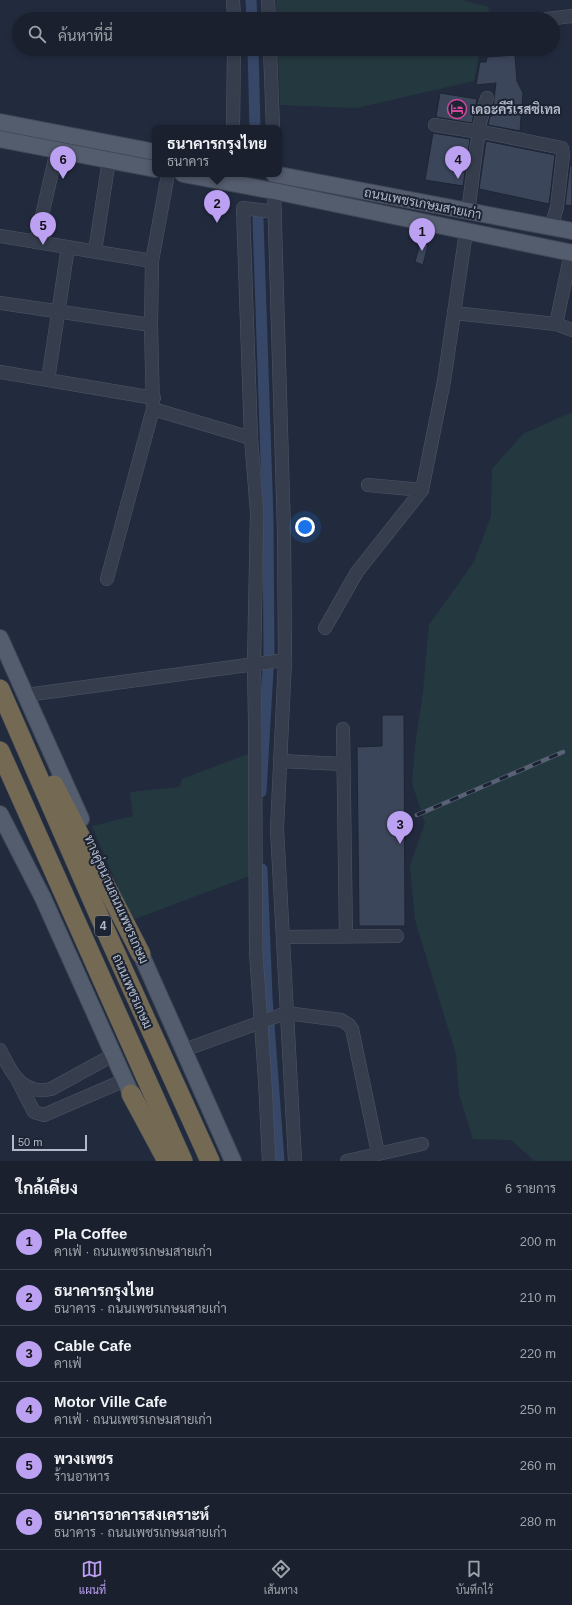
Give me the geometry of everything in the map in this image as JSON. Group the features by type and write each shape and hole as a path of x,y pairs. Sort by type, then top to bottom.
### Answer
{"highway":[{"path":"0,678 141,954"},
{"name":"ถนนเพชรเกษม","path":"0,689 104,927 210,1161"},
{"name":"ถนนเพชรเกษม","path":"0,751 183,1161"},
{"path":"128,1087 167,1161"}],"main road":[{"path":"0,122 152,151"},
{"path":"0,139 152,168"},
{"path":"0,149 57,150"},
{"name":"ถนนเพชรเกษมสายเก่า","path":"282,176 572,231"},
{"name":"ถนนเพชรเกษมสายเก่า","path":"198,177 274,191 572,253"},
{"name":"ทางคู่ขนานถนนเพชรเกษม","path":"0,638 233,1161"},
{"path":"0,802 161,1161"},
{"path":"0,814 43,898"}],"street":[{"path":"234,0 234,12"},
{"path":"268,0 269,12"},
{"path":"560,17 572,16"},
{"path":"233,125 234,56"},
{"path":"270,56 273,125"},
{"path":"468,212 476,143 479,134 482,112 487,98"},
{"path":"435,125 479,134 483,132 562,148 564,155 557,207 551,228"},
{"path":"36,242 57,150"},
{"path":"95,251 109,160"},
{"path":"106,578 154,404 151,325 152,261 167,177"},
{"path":"274,191 284,532 280,761 277,829 286,1012 296,1161"},
{"path":"269,1161 256,952 256,512 251,438 243,208 275,212"},
{"path":"325,628 357,572 422,490 444,381 466,232"},
{"path":"0,236 152,261"},
{"path":"48,380 68,247"},
{"path":"556,324 572,253"},
{"path":"0,303 151,325"},
{"path":"454,313 556,324 572,330"},
{"path":"0,372 48,380 154,404 251,438"},
{"path":"368,485 422,490"},
{"path":"26,695 282,660"},
{"path":"342,729 346,936"},
{"path":"280,761 343,764"},
{"path":"282,937 397,936"},
{"path":"184,1050 286,1012 336,1019 349,1025 356,1046 378,1153"},
{"path":"0,1050 34,1112 44,1115 128,1087"},
{"path":"18,1081 42,1091 51,1089 113,1055"},
{"path":"347,1161 422,1144"}],"green space":[{"path":"276,0 461,0 489,7 488,12 277,12"},
{"path":"278,56 479,56 474,81 356,108 280,105"},
{"path":"572,412 572,1161 535,1161 511,1140 473,1139 459,1094 456,1054 415,920 410,866 425,823 412,783 416,739 423,692 429,625 474,562 491,516 492,469 523,434"},
{"path":"248,754 252,875 132,920 92,826 133,816 130,792 180,787 182,779"}],"building":[{"path":"515,56 517,81 523,93 520,131 488,125 490,116 492,116 496,83 476,85 480,62 486,62 487,57"},
{"path":"440,93 477,99 472,123 436,117"},
{"path":"433,133 470,139 463,186 425,180"},
{"path":"486,141 555,155 549,204 479,189"},
{"path":"570,165 572,166 572,206 565,205"},
{"path":"420,243 428,245 423,265 415,262"},
{"path":"382,715 404,715 405,926 359,926 357,747 382,746"}],"waterway":[{"path":"251,0 252,12"},
{"path":"253,56 255,125"},
{"path":"258,219 268,519 269,653 261,792"},
{"path":"262,869 267,997 279,1161"}],"railway":[{"path":"417,815 563,752"}],"place":[{"name":"เดอะคีรีเรสซิเทล","path":"457,109"},
{"name":"ธนาคารอาคารสงเคราะห์","path":"63,179"},
{"name":"Motor Ville Cafe","path":"458,179"},
{"name":"ธนาคารกรุงไทย","path":"217,223"},
{"name":"พวงเพชร","path":"43,245"},
{"name":"Pla Coffee","path":"422,251"},
{"name":"Cable Cafe","path":"400,844"}]}
